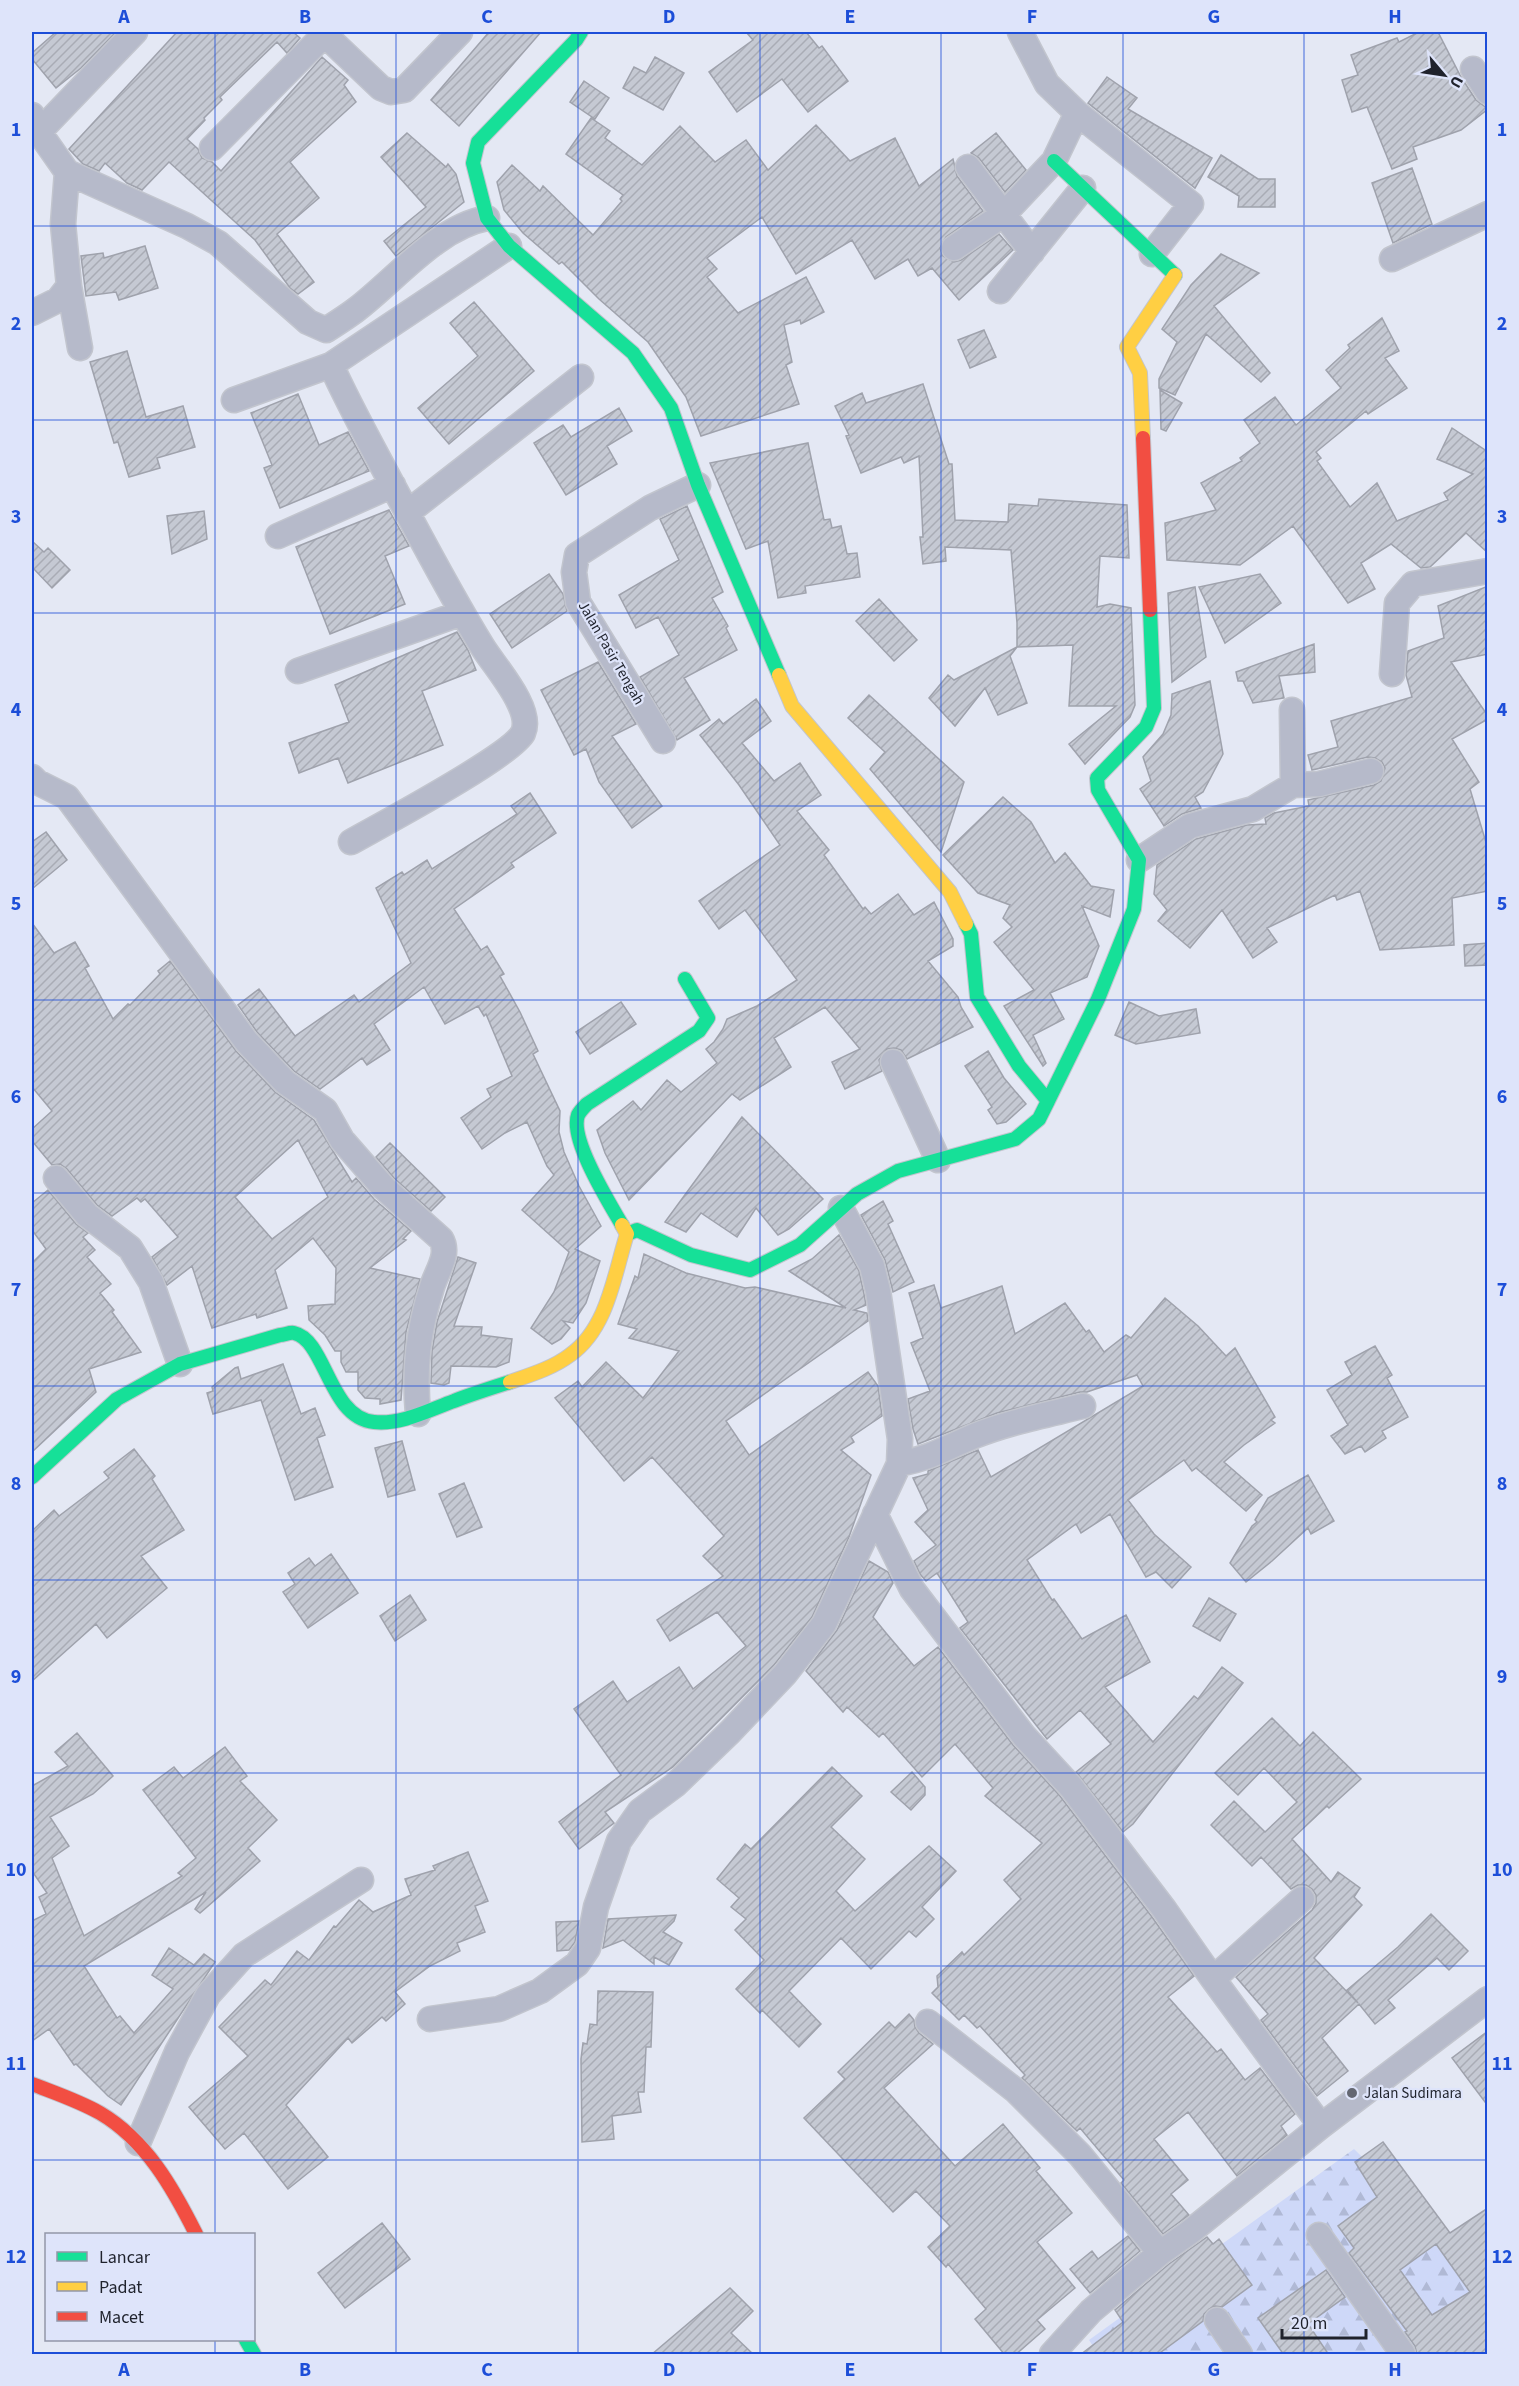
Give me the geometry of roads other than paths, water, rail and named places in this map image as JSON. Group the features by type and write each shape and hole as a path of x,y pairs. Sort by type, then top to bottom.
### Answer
{"street":[{"path":"135,32 35,123 67,172 188,226 218,243 308,322 326,330 356,309 451,232 473,220 487,218"},
{"path":"212,148 323,33 381,88 391,92 404,90 460,32"},
{"path":"581,32 576,40 478,142 473,163 487,218 509,246 633,354 671,408 698,485 792,706 950,892 971,934 977,997 1019,1066 1048,1101"},
{"path":"1020,32 1047,84 1077,113 1191,204 1152,254"},
{"path":"1473,69 1488,92"},
{"path":"954,248 1004,214 1054,161 1077,113"},
{"path":"627,1234 637,1230 691,1255 750,1270 800,1245 857,1194 898,1172 1014,1139 1039,1119 1098,999 1134,909 1139,860 1098,790 1097,778 1146,727 1154,708 1140,373 1127,347 1175,275 1054,161"},
{"path":"968,167 1032,252"},
{"path":"67,172 63,224 69,286 80,348"},
{"path":"1000,291 1083,188"},
{"path":"1392,260 1488,214"},
{"path":"234,400 331,365 509,246"},
{"path":"32,313 58,300 69,286"},
{"path":"331,365 348,403 407,513 462,613 492,663 519,701 526,720 522,734 495,758 351,842"},
{"path":"407,513 581,377"},
{"path":"278,536 393,485"},
{"name":"Jalan Pasir Tengah","path":"663,741 578,602 574,572 577,555 650,508 698,485"},
{"path":"1392,674 1397,603 1405,592 1413,584 1488,571"},
{"path":"297,671 462,613"},
{"path":"1292,710 1293,785"},
{"path":"1139,860 1190,826 1253,809 1293,785 1319,784 1371,771"},
{"path":"32,777 37,782 68,797 246,1041 285,1082 325,1110 342,1140 384,1188 441,1239 444,1245 444,1256 421,1320 415,1381 418,1414"},
{"path":"32,1477 117,1399 180,1364 280,1335 294,1334 311,1348 346,1408 364,1420 378,1422 418,1414 515,1382 568,1357 588,1336 612,1294 627,1234 593,1170 579,1136 580,1111 587,1104 699,1031 708,1018 685,980"},
{"path":"893,1062 938,1160"},
{"path":"56,1178 87,1215 130,1248 151,1282 180,1364"},
{"path":"430,2019 499,2010 540,1991 577,1964 588,1948 596,1907 619,1841 640,1811 675,1785 730,1732 785,1674 824,1624 900,1464 900,1439 872,1266 841,1208"},
{"path":"900,1464 946,1451 974,1437 1016,1423 1083,1406"},
{"path":"875,1514 912,1589 1024,1736 1071,1787 1164,1909 1321,2127"},
{"path":"138,2143 177,2052 208,1995 244,1955 361,1880"},
{"path":"1213,1979 1302,1899"},
{"path":"1052,2355 1091,2311 1160,2253 1488,2000"},
{"path":"928,2022 1016,2091 1080,2155 1160,2253"},
{"path":"32,2084 106,2116 138,2143 161,2170 195,2233"},
{"path":"1319,2235 1403,2355"},
{"path":"1217,2320 1240,2355"},
{"path":"247,2341 254,2355"}],"place":[{"name":"Jalan Sudimara","path":"1352,2093"}]}
